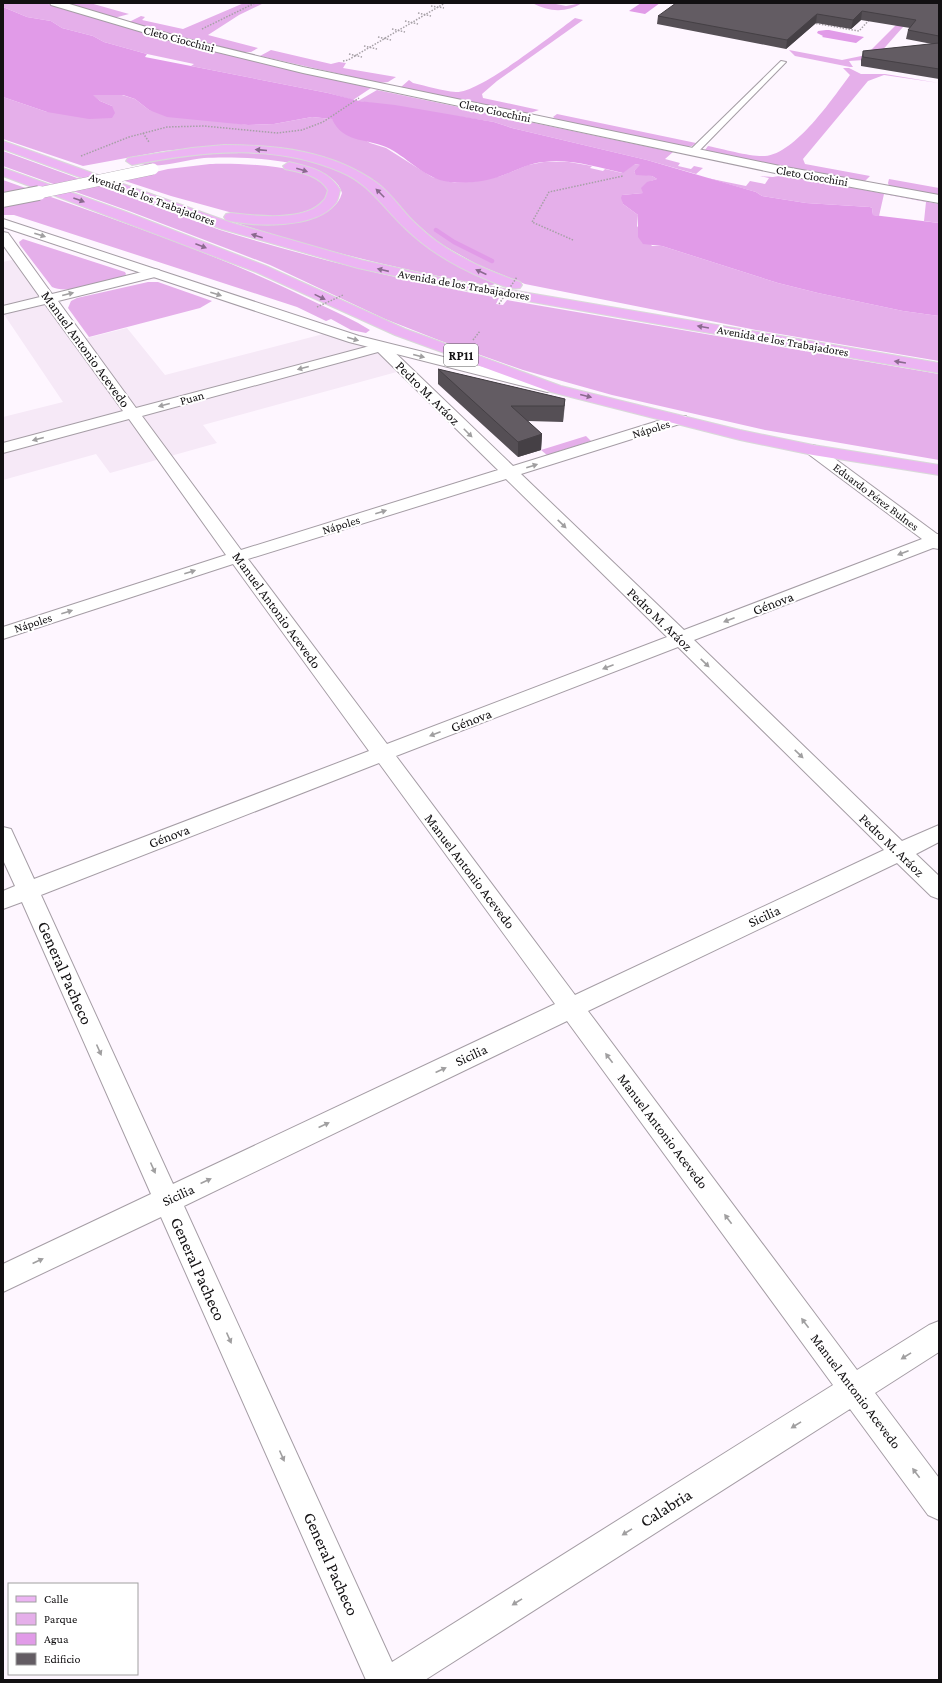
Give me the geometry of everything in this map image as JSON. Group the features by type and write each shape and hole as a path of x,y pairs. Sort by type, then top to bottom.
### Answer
{"main road":[{"name":"Avenida de los Trabajadores","path":"3,145 266,239 358,264 447,284 939,368"},
{"path":"132,161 188,150 232,148 284,152 327,162 349,170 374,187 409,225 448,255 490,276 571,304"},
{"path":"153,169 198,162 223,160 252,161"},
{"path":"175,206 244,219 265,221 308,216 324,208 332,199 334,190 332,186 323,178 296,168 274,164"},
{"name":"Avenida de los Trabajadores","path":"3,172 121,215 260,269 400,332 556,389 740,435 813,450 939,470"}],"street":[{"name":"Cleto Ciocchini","path":"55,3 180,40 349,80 693,152 939,199"},
{"path":"117,164 132,161"},
{"path":"3,187 102,167"},
{"path":"3,200 153,169"},
{"name":"Avenida de los Trabajadores","path":"3,222 320,329 381,347 556,389"},
{"name":"Manuel Antonio Acevedo","path":"3,236 237,557 939,1504"},
{"path":"3,310 154,273"},
{"name":"Puan","path":"3,448 381,347"},
{"name":"Pedro M. Aráoz","path":"381,347 508,473 939,890"},
{"name":"Nápoles","path":"3,633 237,557 680,420"},
{"name":"Eduardo Pérez Bulnes","path":"813,450 937,541"},
{"name":"Génova","path":"3,900 937,541"},
{"name":"Sicilia","path":"3,1278 939,833"},
{"name":"General Pacheco","path":"3,835 383,1680"},
{"name":"Calabria","path":"394,1680 939,1335"}],"lane":[{"path":"693,152 783,62"}],"path":[{"path":"180,40 255,3"},
{"path":"348,60 445,3"},
{"path":"431,6 444,8"},
{"path":"418,13 431,16"},
{"path":"816,17 811,22 858,31 873,16"},
{"path":"405,21 418,24"},
{"path":"834,26 839,22"},
{"path":"392,29 405,32"},
{"path":"378,38 391,40"},
{"path":"364,46 377,48"},
{"path":"349,54 362,57"},
{"path":"322,122 359,98"},
{"path":"573,240 532,222 549,192 623,176"},
{"path":"499,304 517,278"},
{"path":"317,307 343,295"}],"shaded area":[{"path":"20,258 79,340 127,328 165,375 331,332 381,347 404,370 203,425 217,443 110,473 96,454 3,480 3,417 63,402 3,313 3,262"}],"green space":[{"path":"3,3 45,3 175,42 371,88 353,100 328,93 191,66 194,64 147,54 104,42 93,36 62,28 51,21 27,17 3,7"},
{"path":"64,3 90,3 129,14 114,18"},
{"path":"244,3 264,3 239,15 208,35 258,48 251,52 240,52 183,39 129,22 141,16 145,17 142,20 183,29"},
{"path":"532,3 551,3 566,6 582,3 564,10 551,10"},
{"path":"905,16 911,18 871,63 864,60 849,61 853,67 850,67 795,56 789,50 842,60 866,55"},
{"path":"575,18 583,20 497,81 482,94 483,98 539,110 527,114 401,87 409,80 413,83 445,91 456,92 467,90 482,83 534,49"},
{"path":"271,50 331,64 339,62 346,63 343,68 396,77 388,82 380,83 260,56"},
{"path":"843,68 849,68 861,74 885,74 939,83 884,75 868,81 803,159 805,164 870,176 865,181 782,167 705,150 708,146 745,154 765,156 777,153 789,146 801,136 824,110 850,75"},
{"path":"377,90 673,152 665,159 680,163 678,166 691,169 694,166 703,168 696,174 647,160 512,128 494,122 358,101"},
{"path":"92,95 122,95 135,99 149,110 248,125 274,124 312,117 332,119 370,143 386,148 432,177 455,183 472,182 501,176 528,165 544,162 569,162 592,166 590,168 603,171 605,169 622,173 634,164 641,165 634,171 635,173 652,176 657,179 651,181 643,193 622,195 623,204 638,215 637,226 652,246 662,246 778,283 818,293 903,311 939,316 939,361 756,330 525,284 478,265 437,242 408,216 383,189 365,175 342,164 310,154 214,146 164,151 83,166 3,139 3,97 47,112 112,106 100,101"},
{"path":"557,114 696,143 692,146 684,147 557,120 553,117"},
{"path":"3,151 220,230 358,268 499,298 496,304 503,305 507,300 939,374 939,460 765,430 612,395 523,370 441,341 385,319 270,265 129,211 3,166"},
{"path":"211,152 250,153 294,157 315,161 353,176 368,188 404,227 428,248 454,264 495,284 489,286 391,266 326,250 230,221 258,223 293,222 310,219 324,213 335,205 342,193 335,181 321,172 281,161 218,157 162,165 145,165 138,163"},
{"path":"210,164 255,165 292,170 320,181 328,190 327,198 316,208 284,218 240,215 171,196 122,180 168,169"},
{"path":"785,175 939,204 939,223 924,221 926,202 884,194 879,216 873,215 872,208 870,207 806,203 762,196 756,192 707,178 746,186 750,181 765,184 769,178 760,176 773,177"},
{"path":"889,179 939,188 939,196 889,186"},
{"path":"3,180 203,252 281,286 345,316 370,330 366,333 351,330 331,319 326,321 297,307 14,215 3,215"},
{"path":"23,239 125,272 126,274 124,277 77,288 59,289 52,287 20,245 19,242"},
{"path":"148,282 158,282 212,301 200,308 89,337 68,308 71,301 77,298"},
{"path":"586,436 591,441 547,455 541,450"}],"water":[{"path":"641,3 660,3 645,14 629,11"},
{"path":"3,7 27,17 51,21 62,28 93,36 104,42 147,54 145,57 328,93 359,101 395,105 494,122 512,128 647,160 756,192 762,196 806,203 870,207 872,208 873,215 939,223 939,316 903,311 818,293 778,283 662,246 643,244 638,237 638,215 623,204 621,198 622,195 643,193 641,188 647,182 657,179 652,176 636,175 634,171 640,165 635,164 623,173 594,166 554,161 527,166 487,180 465,183 451,182 428,175 386,147 348,136 337,127 332,119 312,117 274,124 248,125 167,117 149,110 135,99 123,95 93,95 100,101 112,106 115,113 112,118 89,119 47,112 3,97"},
{"path":"829,30 864,37 856,43 822,37 823,36 817,33 818,31"}],"building":[{"path":"676,3 939,3 939,36 908,30 916,20 862,11 853,20 817,14 787,40 658,16"},
{"path":"939,43 939,69 863,57 863,51"},
{"path":"438,369 565,399 564,406 511,406 542,434 518,442"}],"waterway":[{"path":"436,230 454,242 492,261"}]}
